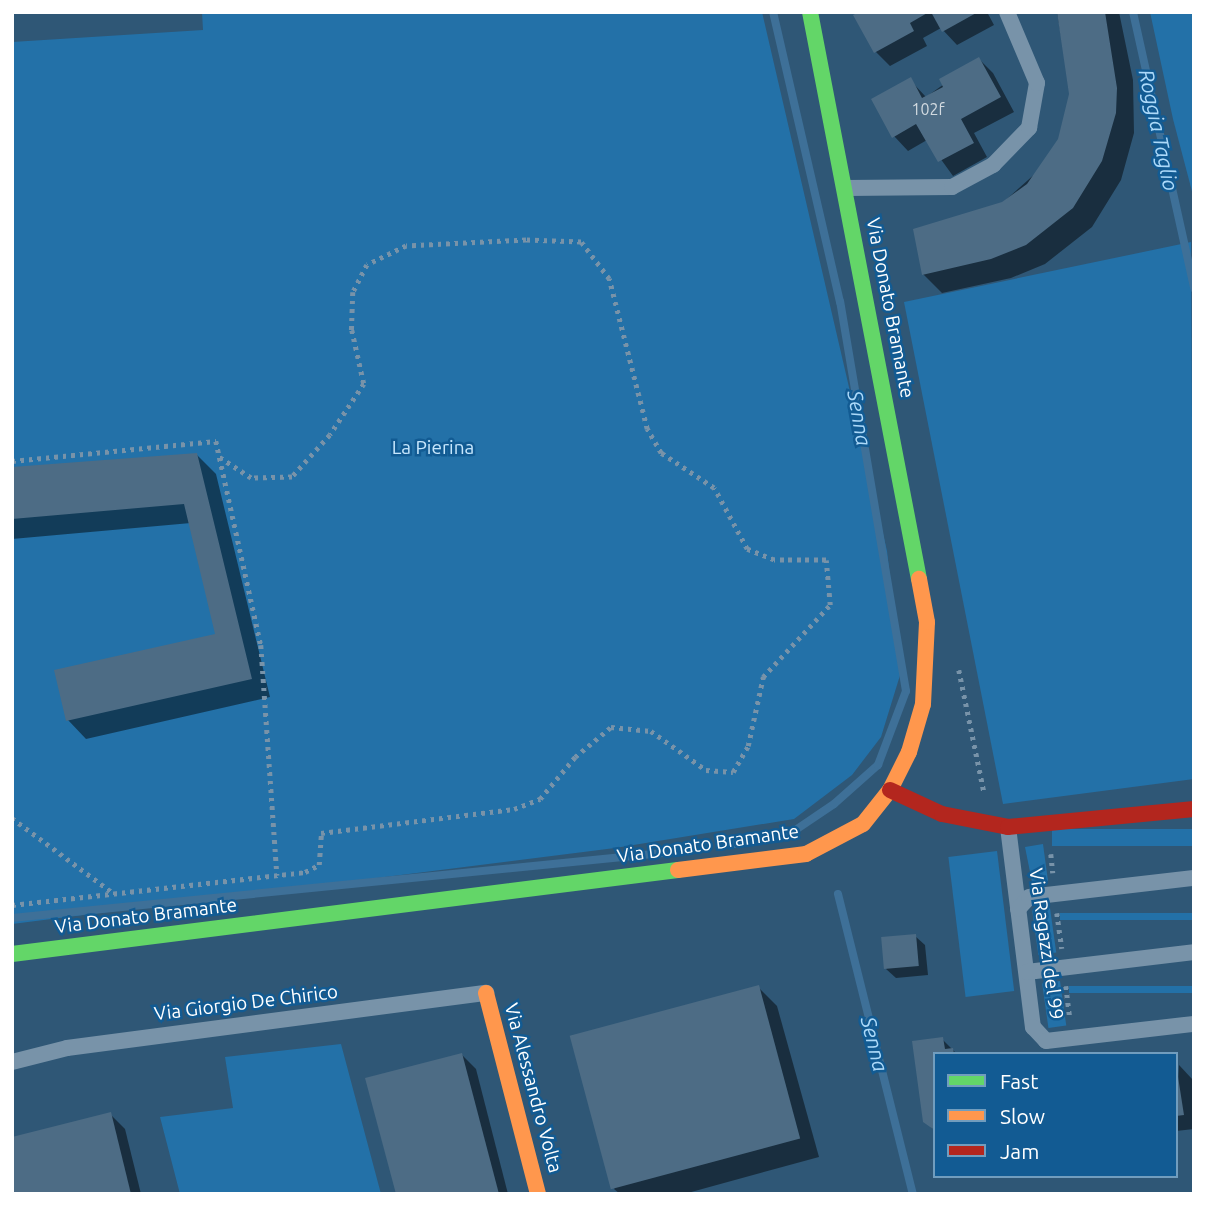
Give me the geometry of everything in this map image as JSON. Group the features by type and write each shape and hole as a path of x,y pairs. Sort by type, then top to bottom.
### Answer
{"street":[{"name":"Via Donato Bramante","path":"12,954 806,854 863,824 890,790 909,752 923,704 927,622 846,188 810,12"},
{"path":"890,790 942,814 1008,827 1194,809"},
{"name":"Via Alessandro Volta","path":"486,993 538,1194"}],"lane":[{"path":"846,188 952,187 993,165 1029,128 1037,83 1007,12"},
{"name":"Via Ragazzi del 99","path":"1008,827 1033,1027 1046,1041 1194,1024"},
{"path":"1018,909 1029,897 1194,878"},
{"path":"1027,972 1194,952"},
{"name":"Via Giorgio De Chirico","path":"12,1062 67,1048 486,993"}],"path":[{"path":"12,905 305,872 319,865 321,833 514,809 540,799 575,757 611,727 651,731 706,770 733,772 748,746 764,677 830,605 826,560 774,560 747,549 714,488 661,453 647,429 609,279 581,242 526,240 406,246 367,265 353,292 352,330 364,384 330,435 292,477 251,478 219,457"},
{"path":"12,461 216,441 261,645 277,875"},
{"path":"12,818 113,893"},
{"path":"1047,823 1072,1038"}],"green space":[{"name":"La Pierina","path":"202,12 762,12 887,551 901,672 881,737 852,775 794,819 615,848 12,924 12,42 203,30"},
{"path":"1150,12 1194,12 1194,199 1173,119"},
{"path":"1191,242 1194,779 1003,804 904,302"},
{"path":"1052,829 1194,829 1194,846 1052,846"},
{"path":"1043,844 1048,881 1032,882 1025,847"},
{"path":"997,851 1014,991 966,997 948,857"},
{"path":"1050,908 1056,953 1038,955 1032,911"},
{"path":"1060,913 1194,913 1194,920 1060,920"},
{"path":"1060,981 1066,1026 1048,1028 1042,984"},
{"path":"1069,986 1194,986 1194,993 1069,993"},
{"path":"341,1044 381,1194 180,1194 160,1117 233,1108 225,1057"}],"building":[{"path":"859,12 929,12 910,23 914,31 874,53 853,15"},
{"path":"931,12 978,12 942,32"},
{"path":"1057,12 1105,12 1117,88 1116,113 1102,161 1073,208 1026,245 991,259 922,275 913,229 1002,202 1027,184 1058,139 1069,94"},
{"path":"979,57 1001,97 961,119 974,143 938,162 916,124 892,138 871,99 911,77 922,98 943,87 939,79"},
{"path":"197,453 252,679 66,721 54,670 215,634 184,504 12,519 12,467"},
{"path":"916,934 919,966 884,969 881,937"},
{"path":"759,985 800,1139 611,1189 570,1036"},
{"path":"943,1037 945,1049 953,1048 954,1052 933,1052 933,1129 923,1122 912,1041"},
{"path":"462,1053 499,1194 396,1194 365,1078"},
{"path":"1178,1077 1184,1115 1178,1116"},
{"path":"111,1112 131,1194 12,1194 12,1137"}],"waterway":[{"name":"Senna","path":"735,844 794,831 834,804 878,765 906,691 840,302 773,12"},
{"name":"Roggia Taglio","path":"1133,12 1194,288"},
{"path":"12,918 663,853"},
{"name":"Senna","path":"838,894 913,1194"}],"traffic: fast":[{"path":"810,12 919,579"},
{"path":"12,954 678,870"}],"traffic: slow":[{"path":"678,870 806,854 863,824 890,790 909,752 923,704 927,622 919,579"},
{"path":"486,993 538,1194"}],"traffic: jam":[{"path":"890,790 942,814 1008,827 1194,809"}]}
